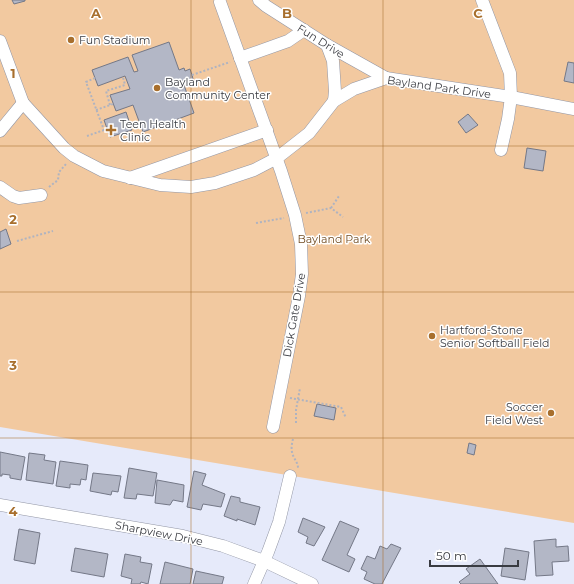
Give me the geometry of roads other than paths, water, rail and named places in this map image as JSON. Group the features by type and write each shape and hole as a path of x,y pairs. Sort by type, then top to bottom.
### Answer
{"street":[{"name":"Fun Drive","path":"259,0 327,45 386,78"},
{"path":"482,0 510,73 508,119 502,150"},
{"name":"Dick Gate Drive","path":"220,2 277,158 295,216 301,244 302,274 299,296 273,427"},
{"path":"240,58 288,41 304,30"},
{"name":"Bayland Park Drive","path":"0,41 23,104 58,142 74,156 103,171 160,185 192,187 215,183 254,170 277,158 309,133 334,101 354,89 386,78 510,97 574,109"},
{"path":"327,45 333,61 335,91 334,101"},
{"path":"0,130 23,104"},
{"path":"129,178 266,130"},
{"path":"0,188 19,198 40,194"},
{"path":"254,584 279,522 294,473"},
{"name":"Sharpview Drive","path":"0,505 183,536 223,546 264,561 312,584"}],"place":[{"name":"Fun Stadium","path":"71,40"},
{"name":"Bayland Community Center","path":"157,88"},
{"name":"Teen Health Clinic","path":"111,130"},
{"name":"Hartford-Stone Senior Softball Field","path":"432,336"},
{"name":"Soccer Field West","path":"551,413"}],"park label":[{"name":"Bayland Park","path":"334,239"}]}
